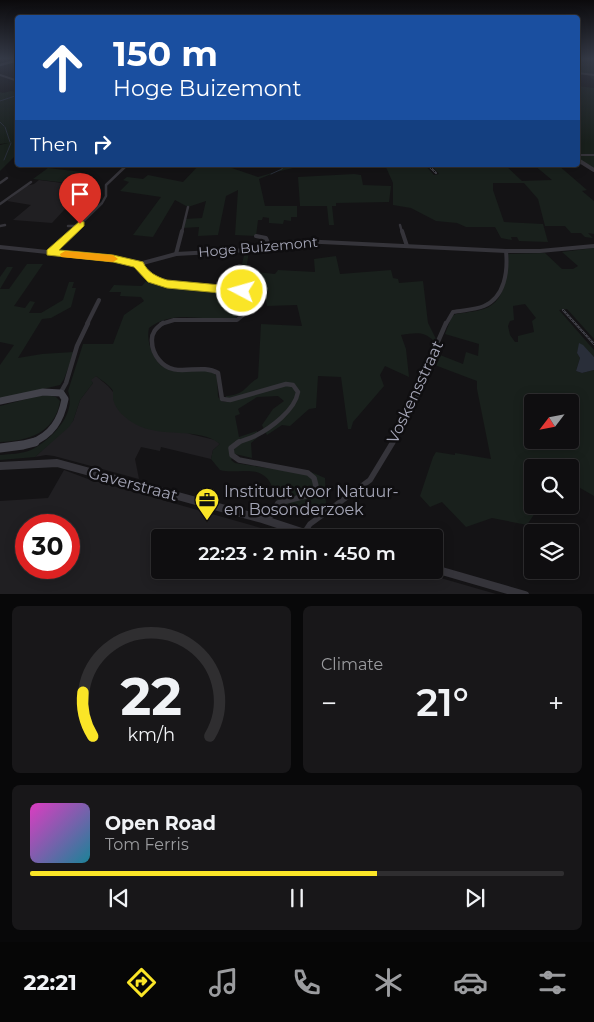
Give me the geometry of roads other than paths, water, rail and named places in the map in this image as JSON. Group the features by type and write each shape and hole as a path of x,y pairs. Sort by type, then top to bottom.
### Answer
{"main road":[{"path":"0,402 43,392 61,393 65,399 64,410 58,422 46,435 31,445 16,448 0,448"}],"street":[{"path":"580,155 594,155"},
{"path":"580,161 594,170"},
{"path":"51,252 102,204 106,196 106,185 125,167"},
{"path":"0,183 7,178"},
{"path":"0,204 31,182"},
{"path":"176,254 188,207"},
{"path":"0,226 5,225"},
{"path":"400,225 407,246"},
{"path":"68,226 78,226"},
{"path":"256,236 266,238 269,245"},
{"name":"Hoge Buizemont","path":"0,247 113,259 139,264 176,254 249,250 269,245 301,241 506,251 540,251 594,246"},
{"name":"Voskensstraat","path":"307,529 310,524 370,480 421,389 432,353 450,315 453,312 484,307 498,296 506,272 506,251"},
{"path":"139,264 139,268 152,279 171,285 240,290 244,291 246,296 242,316 237,320 174,320 165,321 156,326 152,333 153,345 158,357 166,367 176,370 206,367 214,370 218,373 222,399 230,400 286,384 293,385 298,392 297,400 273,423 255,436 237,442 231,448 232,455 239,460 308,473 315,480 316,484 312,493 300,499 278,503 267,522"},
{"path":"61,393 66,383 77,346 99,300"},
{"name":"Gaverstraat","path":"0,466 57,464 291,529"},
{"path":"443,571 525,594"}],"waterway":[{"path":"0,101 15,96"},
{"path":"0,122 4,126"},
{"path":"5,127 10,142"},
{"path":"4,160 11,143"},
{"path":"271,174 283,167"}],"railway":[{"path":"430,167 436,173"},
{"path":"563,310 594,344"}],"place":[{"name":"Instituut voor Natuur- en Bosonderzoek","path":"207,521"}]}
